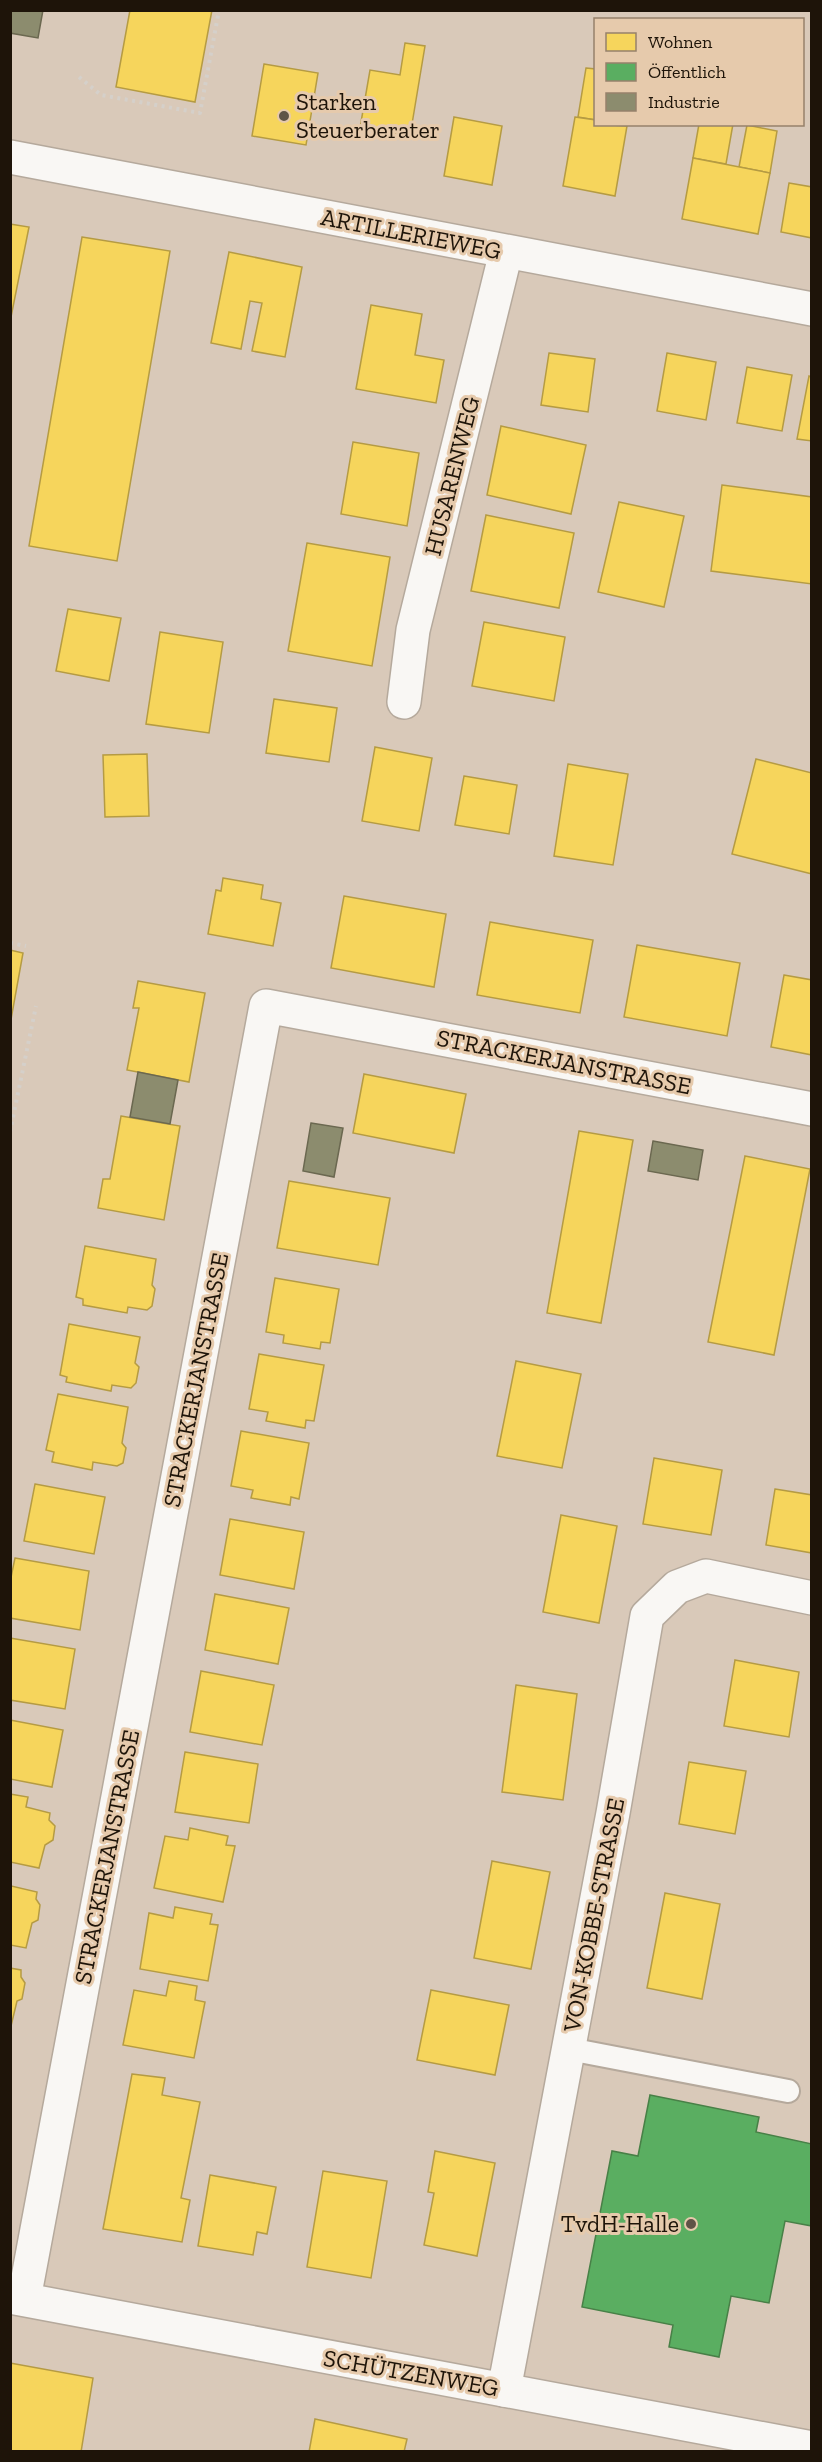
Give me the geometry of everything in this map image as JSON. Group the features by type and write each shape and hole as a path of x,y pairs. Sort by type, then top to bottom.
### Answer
{"street":[{"name":"ARTILLERIEWEG","path":"10,157 812,309"},
{"name":"HUSARENWEG","path":"404,702 413,630 506,252"},
{"name":"STRACKERJANSTRASSE","path":"17,2298 266,1006 812,1109"},
{"name":"VON-KOBBE-STRASSE","path":"504,2390 648,1616 677,1587 706,1576 812,1598"},
{"name":"SCHÜTZENWEG","path":"17,2298 243,2343 812,2448"}],"lane":[{"path":"569,2049 788,2091"}],"path":[{"path":"79,77 101,95 200,113 219,10"},
{"path":"10,943 26,945"},
{"path":"10,1132 36,1006"}],"building: Wohnen":[{"path":"130,10 212,10 195,102 116,87"},
{"path":"405,43 425,46 410,136 360,128 370,70 400,75"},
{"path":"264,64 318,73 306,145 252,136"},
{"path":"586,68 594,69 594,120 578,117"},
{"path":"454,117 502,126 492,185 444,176"},
{"path":"575,117 594,120 594,126 627,126 615,196 563,186"},
{"path":"699,126 733,126 726,164 693,158"},
{"path":"747,126 777,131 770,173 739,167"},
{"path":"693,158 770,173 758,234 682,219"},
{"path":"789,183 812,187 812,238 781,232"},
{"path":"10,224 29,227 10,322"},
{"path":"82,237 170,251 117,561 29,546"},
{"path":"229,252 302,267 285,357 252,351 262,303 250,301 241,349 211,343"},
{"path":"371,305 422,314 415,355 444,360 436,403 356,389"},
{"path":"549,353 595,359 588,412 541,405"},
{"path":"667,353 716,362 706,420 657,411"},
{"path":"747,367 792,375 782,431 737,423"},
{"path":"809,376 812,377 812,441 797,439"},
{"path":"501,426 586,445 571,514 487,495"},
{"path":"353,442 419,453 407,526 341,514"},
{"path":"722,485 812,497 812,584 711,571"},
{"path":"619,502 684,516 664,607 598,592"},
{"path":"486,515 574,533 559,608 471,591"},
{"path":"307,543 390,557 372,666 288,651"},
{"path":"68,609 121,618 109,681 56,671"},
{"path":"484,622 565,637 554,701 472,686"},
{"path":"160,632 223,642 209,733 146,724"},
{"path":"274,699 337,708 329,762 266,753"},
{"path":"375,747 432,758 419,831 362,821"},
{"path":"147,754 149,816 105,817 103,755"},
{"path":"756,759 812,773 812,874 732,854"},
{"path":"568,764 628,774 613,865 554,856"},
{"path":"464,776 517,785 509,834 455,825"},
{"path":"223,878 263,885 261,899 281,903 273,946 208,934 216,890 221,891"},
{"path":"344,896 446,914 434,987 331,968"},
{"path":"490,922 593,940 580,1013 477,995"},
{"path":"637,945 740,963 727,1036 624,1017"},
{"path":"10,950 23,953 10,1025"},
{"path":"784,975 812,980 812,1055 771,1047"},
{"path":"138,981 205,993 189,1082 127,1070 139,1008 133,1008"},
{"path":"364,1074 466,1094 454,1153 353,1133"},
{"path":"121,1116 180,1126 164,1220 98,1208 103,1179 110,1179"},
{"path":"579,1131 633,1140 601,1323 547,1313"},
{"path":"745,1156 810,1169 774,1355 708,1342"},
{"path":"289,1181 390,1198 378,1265 277,1248"},
{"path":"85,1246 156,1259 152,1306 147,1310 128,1307 127,1313 83,1305 83,1299 76,1297"},
{"path":"275,1278 339,1289 330,1343 321,1342 320,1349 283,1343 284,1335 266,1332"},
{"path":"69,1324 140,1337 135,1363 139,1367 136,1383 131,1388 112,1385 111,1391 66,1382 67,1377 60,1375"},
{"path":"259,1354 324,1365 314,1421 306,1420 305,1428 266,1421 268,1412 249,1409"},
{"path":"516,1361 581,1374 562,1468 497,1456"},
{"path":"58,1394 128,1407 122,1443 126,1448 123,1463 117,1466 93,1462 92,1470 52,1462 54,1452 46,1450"},
{"path":"241,1431 309,1443 299,1499 291,1497 290,1505 251,1498 253,1490 231,1486"},
{"path":"654,1458 722,1470 711,1535 643,1524"},
{"path":"35,1484 105,1497 94,1554 24,1541"},
{"path":"775,1489 812,1495 812,1553 766,1545"},
{"path":"561,1515 617,1526 599,1623 543,1612"},
{"path":"230,1519 304,1532 294,1589 220,1575"},
{"path":"15,1558 89,1571 80,1630 10,1618 10,1582"},
{"path":"215,1594 289,1608 278,1664 205,1650"},
{"path":"10,1638 75,1649 65,1709 10,1700"},
{"path":"735,1660 799,1672 789,1737 724,1726"},
{"path":"201,1671 274,1685 262,1745 190,1732"},
{"path":"516,1685 577,1694 563,1800 502,1792"},
{"path":"10,1720 63,1730 52,1787 10,1779"},
{"path":"185,1752 258,1764 249,1823 175,1812"},
{"path":"689,1762 746,1771 735,1834 679,1824"},
{"path":"10,1794 28,1797 26,1807 50,1813 49,1820 55,1826 53,1840 45,1845 39,1868 10,1862"},
{"path":"190,1828 228,1836 226,1845 235,1846 223,1902 154,1888 165,1836 188,1840"},
{"path":"492,1861 550,1872 531,1969 474,1958"},
{"path":"10,1878 11,1886 37,1892 36,1899 40,1905 38,1920 32,1923 26,1948 10,1945"},
{"path":"665,1893 720,1904 702,1999 647,1988"},
{"path":"175,1907 212,1914 210,1924 218,1925 208,1981 140,1969 149,1913 173,1918"},
{"path":"10,1968 21,1970 21,1977 25,1983 22,1999 17,2001 11,2026"},
{"path":"169,1981 197,1986 195,2000 205,2002 194,2058 123,2045 134,1990 166,1996"},
{"path":"431,1990 509,2005 495,2075 417,2060"},
{"path":"132,2074 165,2078 162,2095 200,2102 181,2198 190,2200 182,2242 103,2229"},
{"path":"435,2151 495,2163 477,2256 424,2245 434,2193 428,2192"},
{"path":"323,2171 387,2181 371,2278 307,2267"},
{"path":"210,2175 276,2187 267,2234 257,2232 253,2255 198,2246"},
{"path":"10,2363 93,2378 81,2452 10,2452"},
{"path":"315,2419 407,2439 404,2452 309,2452"}],"building: Öffentlich":[{"name":"TvdH-Halle","path":"650,2095 759,2117 756,2132 812,2144 812,2226 785,2221 769,2303 731,2296 719,2357 669,2347 673,2325 582,2307 612,2151 638,2156"}],"building: Industrie":[{"path":"10,10 43,10 38,38 10,33"},
{"path":"138,1072 178,1080 170,1124 130,1117"},
{"path":"311,1123 343,1128 334,1177 303,1171"},
{"path":"653,1141 703,1150 698,1180 648,1171"}],"place":[{"name":"Starken Steuerberater","path":"284,116"},
{"name":"TvdH-Halle","path":"691,2224"}]}
